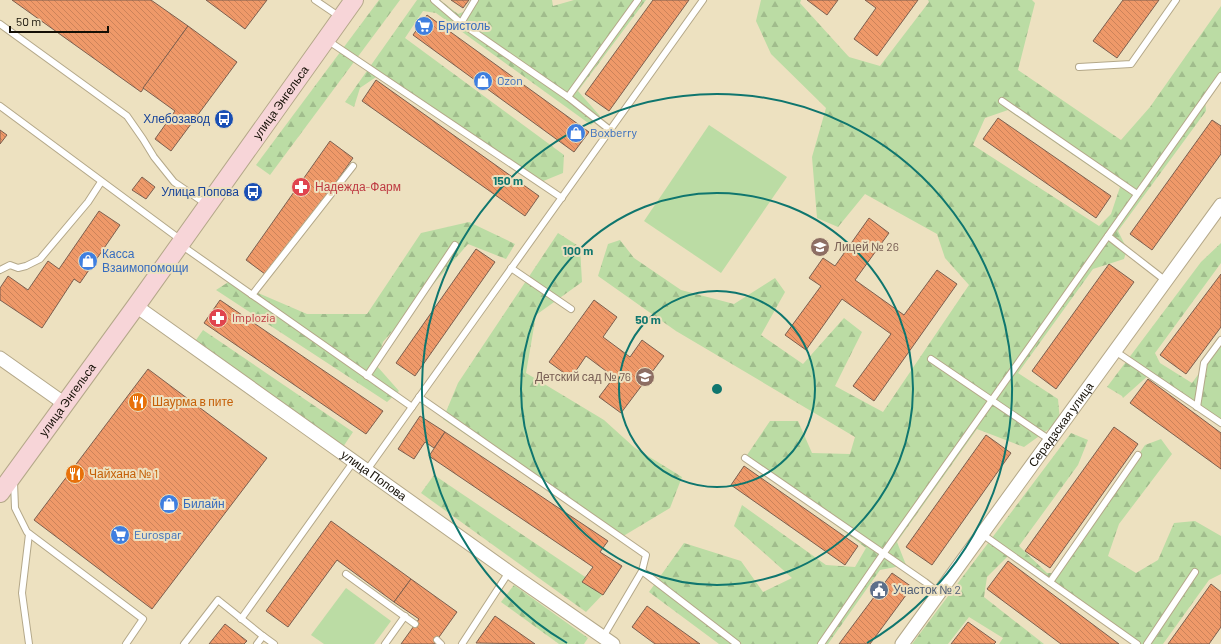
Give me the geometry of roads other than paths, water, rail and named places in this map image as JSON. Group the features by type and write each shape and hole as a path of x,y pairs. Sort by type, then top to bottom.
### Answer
{"main road":[{"name":"улица Энгельса","path":"0,493 136,306 354,0"}],"street":[{"name":"Серадзская улица","path":"902,644 1221,205"},
{"name":"улица Попова","path":"136,306 608,641"},
{"path":"0,358 65,404"}],"lane":[{"path":"315,0 341,18"},
{"path":"434,0 461,23 568,97 610,130"},
{"path":"461,23 475,0"},
{"path":"568,97 638,0"},
{"path":"367,470 703,0"},
{"path":"1079,67 1131,64 1176,0"},
{"path":"0,24 127,116 154,157 174,182 208,205"},
{"path":"326,39 562,198"},
{"path":"821,644 1221,76"},
{"path":"1002,102 1138,194"},
{"path":"0,106 252,295 412,407"},
{"path":"252,295 353,166"},
{"path":"0,270 10,266 18,268 26,266 40,259 88,202 101,182"},
{"path":"1108,236 1166,281"},
{"path":"367,376 455,245"},
{"path":"511,268 571,309"},
{"path":"1198,407 1204,363 1221,340"},
{"path":"1115,351 1221,423"},
{"path":"932,358 1050,440"},
{"path":"419,398 646,555 642,571 608,641"},
{"path":"1050,582 1138,455"},
{"path":"745,458 939,593"},
{"path":"241,619 354,461"},
{"path":"14,474 15,508 27,532 143,619 126,644"},
{"path":"29,534 22,593 29,644"},
{"path":"982,534 1137,644"},
{"path":"642,571 737,644"},
{"path":"462,644 509,572"},
{"path":"1147,644 1195,572"},
{"path":"346,574 415,624"},
{"path":"184,644 218,600 274,644"},
{"path":"385,644 405,616"},
{"path":"257,644 263,636"}],"place":[{"name":"Бристоль","path":"424,26"},
{"name":"Ozon","path":"483,81"},
{"name":"Хлебозавод","path":"224,119"},
{"name":"Boxberry","path":"576,133"},
{"name":"Надежда-Фарм","path":"301,187"},
{"name":"Улица Попова","path":"253,192"},
{"name":"Лицей № 26","path":"820,247"},
{"name":"Касса Взаимопомощи","path":"88,261"},
{"name":"Implozia","path":"218,318"},
{"name":"Детский сад № 76","path":"645,377"},
{"name":"Шаурма в пите","path":"138,402"},
{"name":"Чайхана № 1","path":"75,474"},
{"name":"Билайн","path":"169,504"},
{"name":"Eurospar","path":"120,535"},
{"name":"Участок № 2","path":"879,590"}]}
